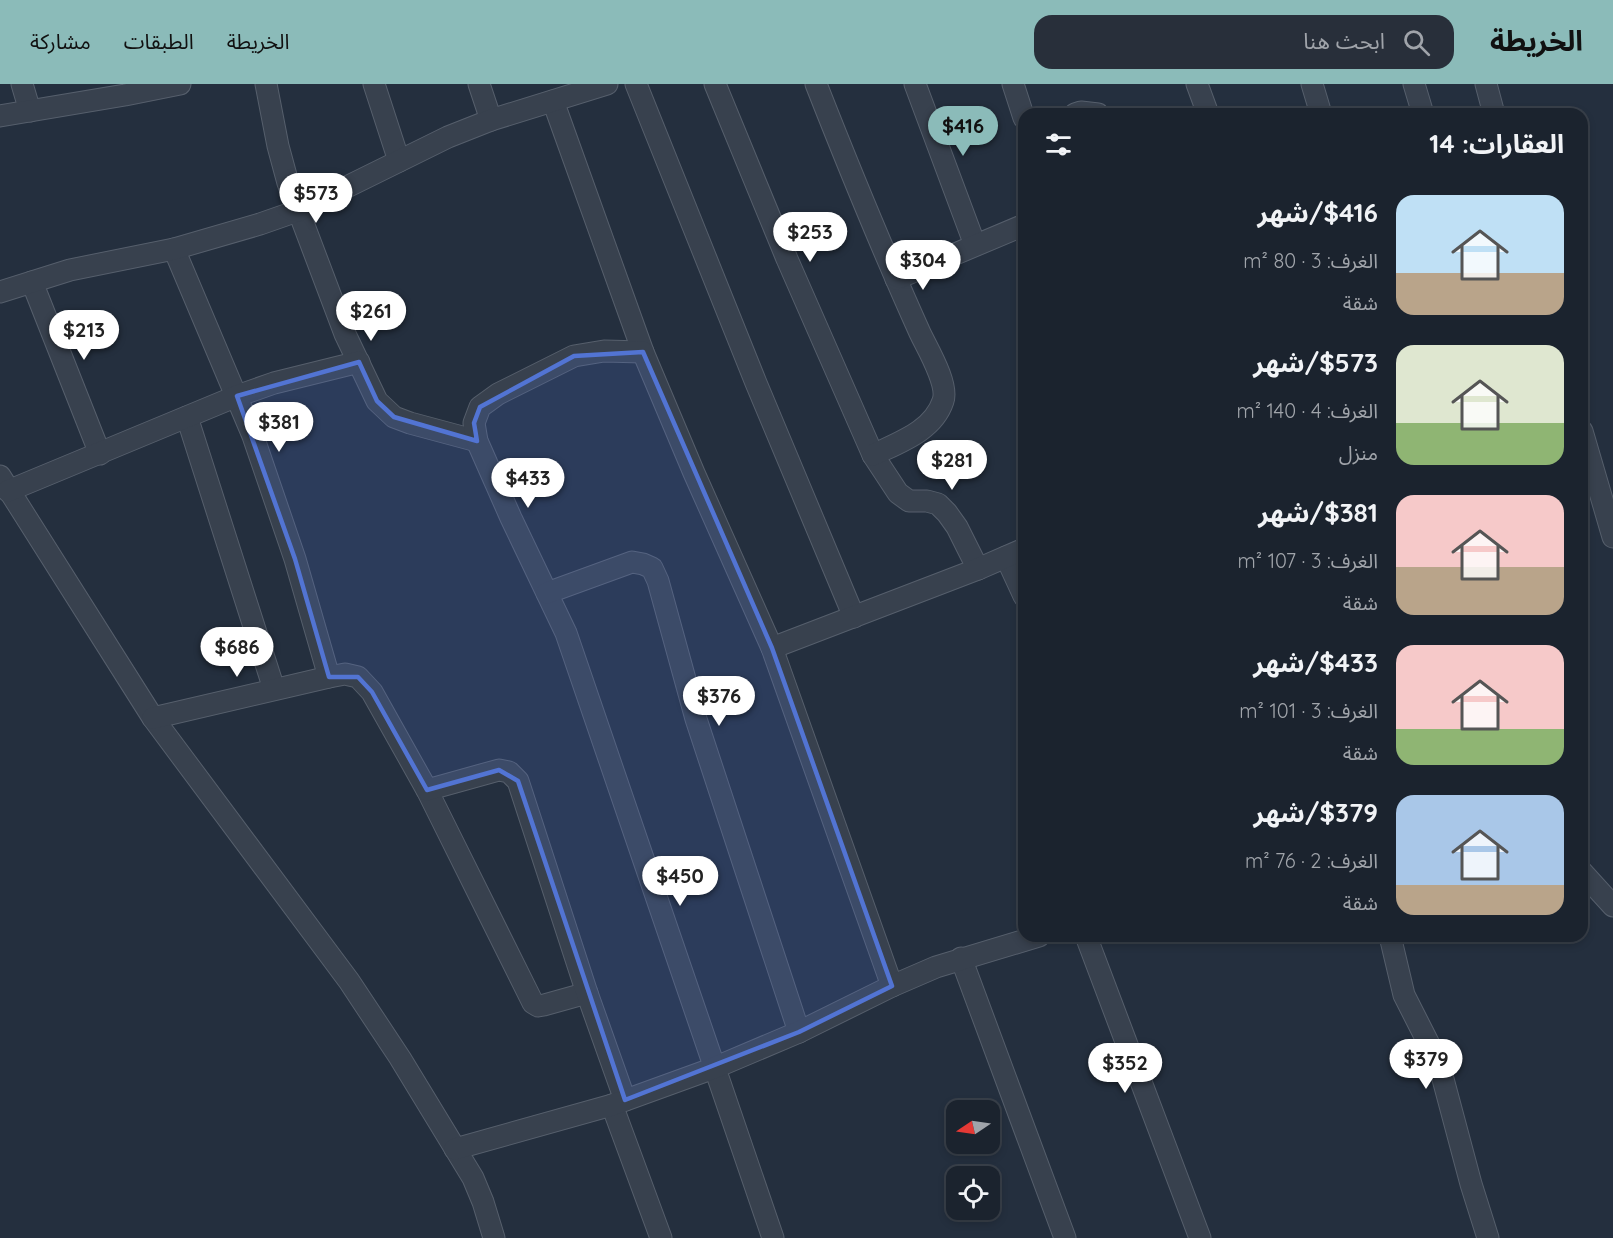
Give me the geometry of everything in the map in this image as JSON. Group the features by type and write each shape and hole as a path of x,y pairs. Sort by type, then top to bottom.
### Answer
{"street":[{"path":"22,84 30,111"},
{"path":"0,116 180,84"},
{"path":"266,84 288,183 345,334 377,401 394,417 477,441"},
{"path":"374,84 399,161"},
{"path":"479,84 491,120"},
{"path":"0,292 70,270 174,249 300,210 448,137 491,120 607,84"},
{"path":"636,84 854,617"},
{"path":"714,84 787,259 873,455 898,493 909,501 927,501 938,504 947,513 957,527 978,569"},
{"path":"816,84 896,279 941,379 944,399 934,419 917,433 873,455"},
{"path":"915,84 975,244"},
{"path":"1012,84 1020,108"},
{"path":"1197,84 1206,108"},
{"path":"1312,84 1319,108"},
{"path":"1414,84 1422,108"},
{"path":"1486,84 1492,108"},
{"path":"553,100 643,352 772,648 892,986"},
{"path":"896,279 1018,227"},
{"path":"174,249 253,436 295,559 329,677"},
{"path":"32,282 100,454"},
{"path":"643,352 604,351 574,356 498,394 480,407 474,423 477,441 511,518 567,633 773,1238"},
{"path":"359,362 274,383 237,396 100,454 4,483 153,718 349,981 400,1059 473,1178 494,1238"},
{"path":"187,417 274,689"},
{"path":"1588,466 1613,537"},
{"path":"772,648 1015,553"},
{"path":"547,593 632,562 652,568 658,581 696,720 799,1032"},
{"path":"153,718 329,677 345,674 358,677 372,692 427,790 533,1003 538,1006 544,1005 587,993"},
{"path":"427,790 499,770 509,772 518,781 587,993 660,1238"},
{"path":"1588,879 1613,906"},
{"path":"455,1149 618,1102 714,1068 799,1032 936,967 1021,942"},
{"path":"1088,942 1200,1238"},
{"path":"1391,942 1404,995 1439,1064 1488,1238"},
{"path":"962,958 1065,1238"}],"highlighted area":[{"path":"643,352 772,648 892,986 799,1032 625,1100 518,781 499,770 427,790 372,692 358,677 329,677 295,559 237,396 359,362 377,401 394,417 477,441 474,423 480,407 574,356"}]}
